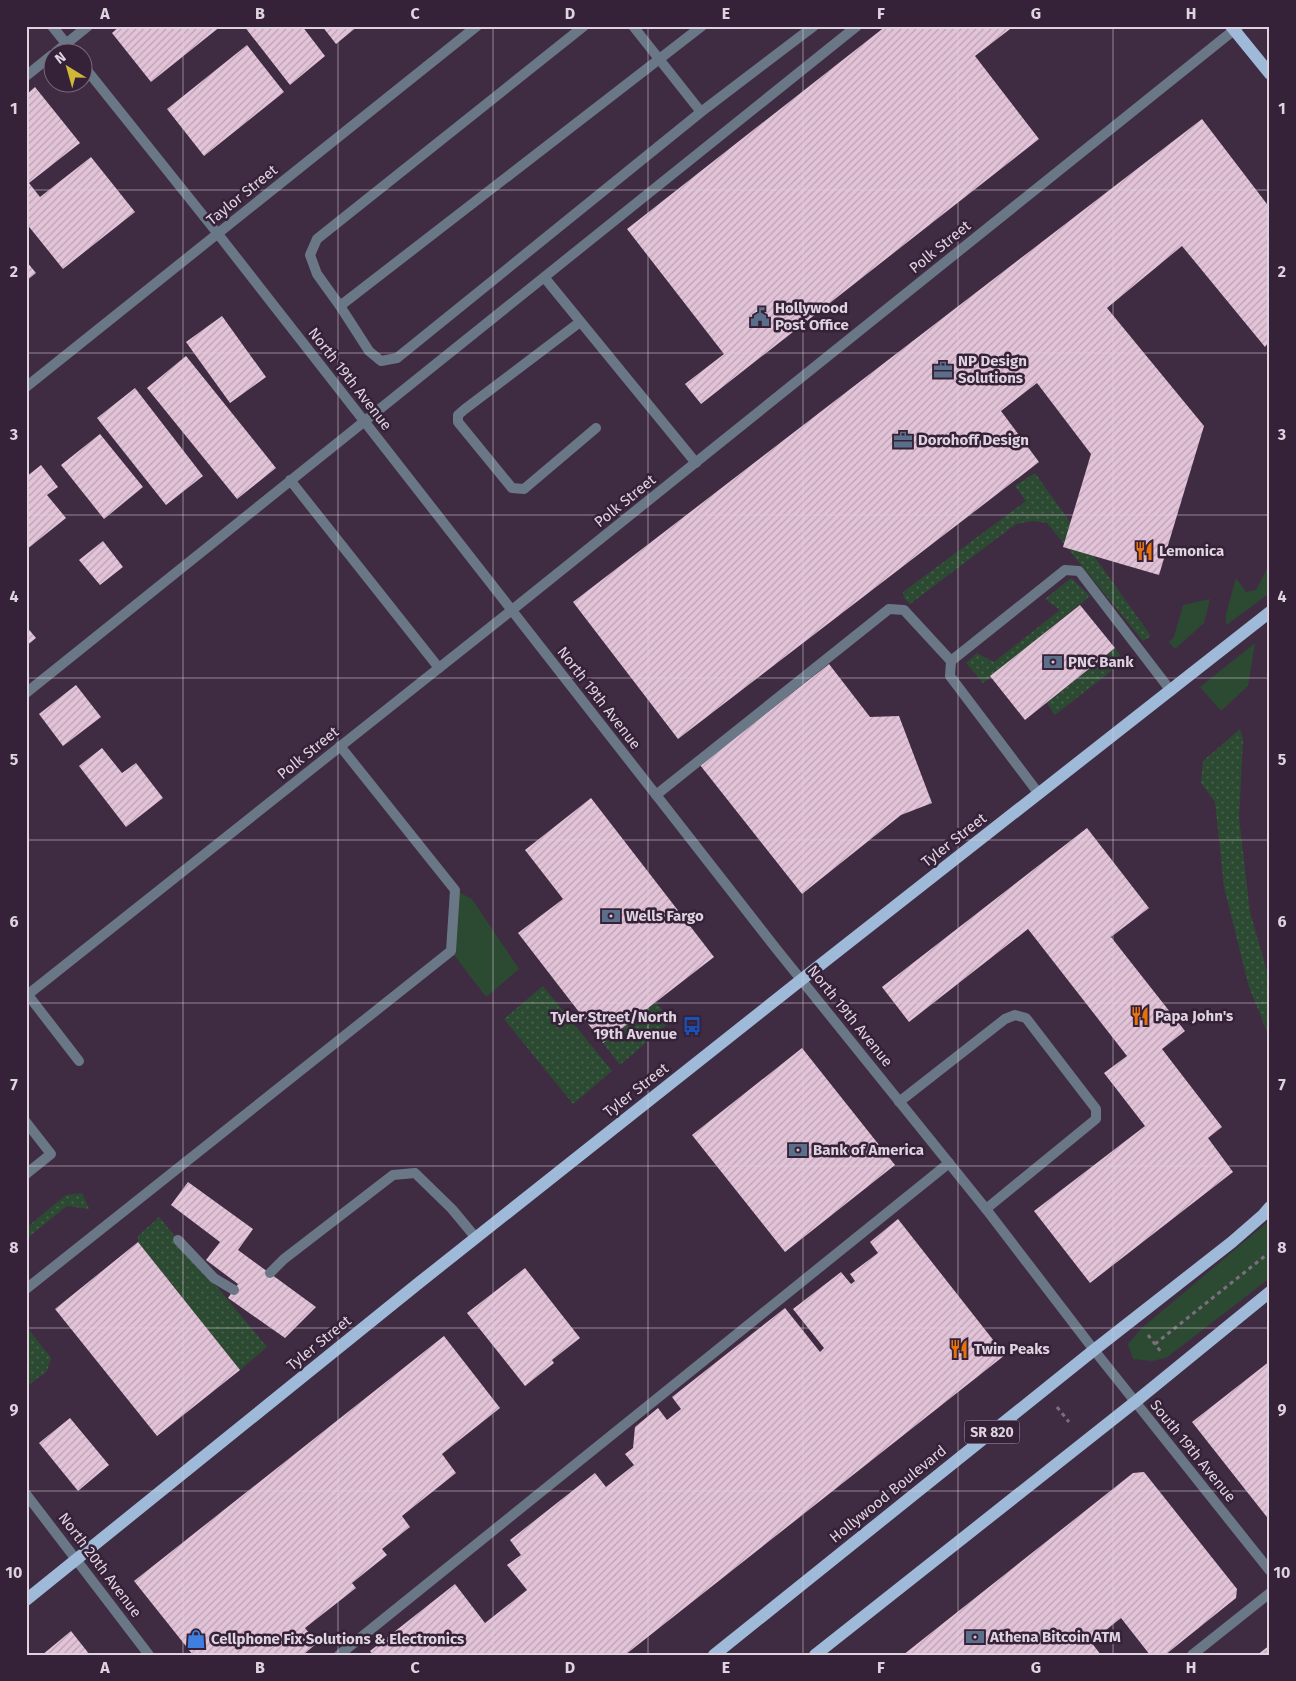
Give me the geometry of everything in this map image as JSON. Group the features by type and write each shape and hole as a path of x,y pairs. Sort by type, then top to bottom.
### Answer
{"main road":[{"path":"1235,28 1270,74"},
{"name":"Tyler Street","path":"26,1600 476,1238 1270,612"},
{"name":"Hollywood Boulevard","path":"714,1655 1094,1350 1232,1242 1270,1208"},
{"path":"815,1655 1135,1402 1270,1292"}],"street":[{"path":"52,26 64,42"},
{"path":"68,42 88,26"},
{"name":"Taylor Street","path":"26,387 477,26"},
{"path":"584,26 317,240 310,254 316,274 340,306 369,351 381,361 397,358 701,112 814,26"},
{"path":"633,26 701,112"},
{"path":"340,306 702,26"},
{"path":"26,693 857,26"},
{"name":"Polk Street","path":"27,995 696,463 1235,28"},
{"path":"26,76 42,63"},
{"name":"North 19th Avenue","path":"92,76 218,234 801,980 986,1209 1094,1350"},
{"path":"544,277 696,463"},
{"path":"580,322 465,408 458,415 458,422 512,488 517,489 524,489 596,428"},
{"path":"290,480 439,668"},
{"path":"951,661 1065,570 1080,572 1171,691"},
{"path":"656,795 889,609 904,610 951,661 950,676 1038,794"},
{"path":"26,1289 450,951 455,890 340,746"},
{"path":"27,995 79,1061"},
{"path":"899,1102 1005,1019 1015,1015 1026,1018 1096,1109 1096,1119 986,1209"},
{"path":"26,1122 51,1154 26,1174"},
{"path":"339,1655 949,1163"},
{"path":"270,1272 284,1259 393,1175 415,1173 452,1209 476,1238"},
{"path":"178,1240 214,1278 234,1290"},
{"name":"South 19th Avenue","path":"1094,1350 1270,1571"},
{"name":"North 20th Avenue","path":"26,1494 149,1655"},
{"path":"1192,1655 1270,1593"}],"path":[{"path":"1155,1344 1270,1252"},
{"path":"1144,1331 1166,1358"},
{"path":"1054,1402 1069,1422"}],"green space":[{"path":"1035,473 1151,636 1143,641 1047,523 1032,521 1016,524 910,604 904,598 903,592 1026,501 1015,486"},
{"path":"1270,563 1270,591 1226,625 1226,614 1236,578 1246,592 1256,590"},
{"path":"1071,578 1090,596 983,683 966,663 977,653 994,662 1060,610 1045,599"},
{"path":"1210,599 1204,623 1175,649 1169,642 1174,637 1183,605"},
{"path":"1255,643 1248,686 1221,711 1200,687"},
{"path":"1115,648 1124,661 1055,715 1047,703"},
{"path":"1240,729 1243,739 1239,818 1250,912 1270,981 1270,1039 1249,987 1224,887 1215,802 1201,783 1203,761"},
{"path":"455,890 472,899 519,969 486,997 451,951"},
{"path":"543,986 612,1071 573,1104 504,1019"},
{"path":"656,1003 672,1020 620,1065 603,1043"},
{"path":"82,1193 89,1209 67,1206 26,1239 26,1228 66,1195"},
{"path":"159,1217 267,1347 240,1370 138,1242 138,1236"},
{"path":"1270,1220 1270,1278 1166,1358 1152,1361 1133,1359 1128,1344 1142,1328"},
{"path":"26,1326 51,1358 47,1371 26,1387"}],"building":[{"path":"120,26 221,26 151,82 112,33"},
{"path":"244,26 302,26 325,56 290,85"},
{"path":"322,26 358,26 336,44"},
{"path":"886,26 1014,26 975,56 1039,139 701,404 685,384 724,354 627,229"},
{"path":"247,45 284,92 204,156 167,109"},
{"path":"35,87 80,143 29,183 40,197 91,157 135,212 63,269 26,223 26,95"},
{"name":"Dorohoff Design","path":"1202,119 1270,208 1270,340 1265,347 1182,246 1107,308 1204,426 1159,575 1063,547 1091,454 1037,383 1001,411 1039,462 678,739 573,602"},
{"path":"26,261 36,273 26,281"},
{"path":"222,316 266,377 230,403 186,342"},
{"path":"186,356 276,468 237,499 147,388"},
{"path":"135,388 203,476 166,505 97,418"},
{"path":"100,434 143,487 104,519 61,465"},
{"path":"41,465 58,487 47,495 66,518 26,550 26,477"},
{"path":"103,541 123,567 100,585 79,560"},
{"name":"PNC Bank","path":"1080,605 1115,648 1025,720 990,676"},
{"path":"26,626 36,638 26,646"},
{"path":"829,664 870,717 899,716 932,803 901,815 802,894 700,765"},
{"path":"76,685 101,717 63,746 39,714"},
{"path":"102,748 122,773 136,763 163,798 126,827 79,766"},
{"name":"Wells Fargo","path":"591,798 714,957 603,1043 518,933 563,899 525,850"},
{"path":"1087,828 1149,908 1111,937 1185,1031 1162,1049 1222,1127 1208,1138 1233,1172 1090,1283 1034,1211 1145,1126 1104,1073 1127,1056 1028,929 909,1022 882,987"},
{"path":"802,1048 895,1165 785,1252 692,1135"},
{"path":"188,1182 253,1229 238,1250 316,1307 285,1338 228,1298 238,1284 206,1260 220,1242 171,1205"},
{"path":"898,1219 1005,1355 625,1655 373,1655 370,1651 455,1584 485,1623 527,1590 507,1565 521,1555 510,1540 595,1473 606,1487 634,1465 625,1454 633,1448 635,1427 658,1408 667,1420 681,1409 672,1397 785,1308 820,1352 824,1348 793,1309 841,1272 851,1284 855,1281 850,1274 878,1253 870,1242"},
{"path":"138,1242 240,1370 157,1436 55,1309"},
{"path":"525,1268 580,1338 552,1360 554,1363 525,1386 467,1313"},
{"path":"444,1336 500,1408 442,1454 456,1473 402,1516 410,1527 382,1549 387,1555 352,1583 356,1588 305,1628 317,1643 303,1655 193,1655 134,1581"},
{"path":"1270,1361 1270,1521 1192,1422"},
{"path":"70,1418 109,1465 78,1491 39,1443"},
{"path":"1144,1472 1237,1589 1236,1598 1165,1655 1150,1655 1121,1618 1091,1642 1101,1655 903,1655 1133,1473"},
{"path":"71,1631 90,1655 42,1655"},
{"path":"1270,1645 1270,1655 1257,1655"}],"place":[{"name":"Hollywood Post Office","path":"760,317"},
{"name":"NP Design Solutions","path":"943,370"},
{"name":"Dorohoff Design","path":"903,440"},
{"name":"Lemonica","path":"1144,551"},
{"name":"PNC Bank","path":"1053,662"},
{"name":"Wells Fargo","path":"611,916"},
{"name":"Papa John's","path":"1140,1016"},
{"name":"Tyler Street/North 19th Avenue","path":"692,1026"},
{"name":"Bank of America","path":"798,1150"},
{"name":"Twin Peaks","path":"959,1349"},
{"name":"Athena Bitcoin ATM","path":"975,1637"},
{"name":"Cellphone Fix Solutions & Electronics","path":"196,1639"}]}
